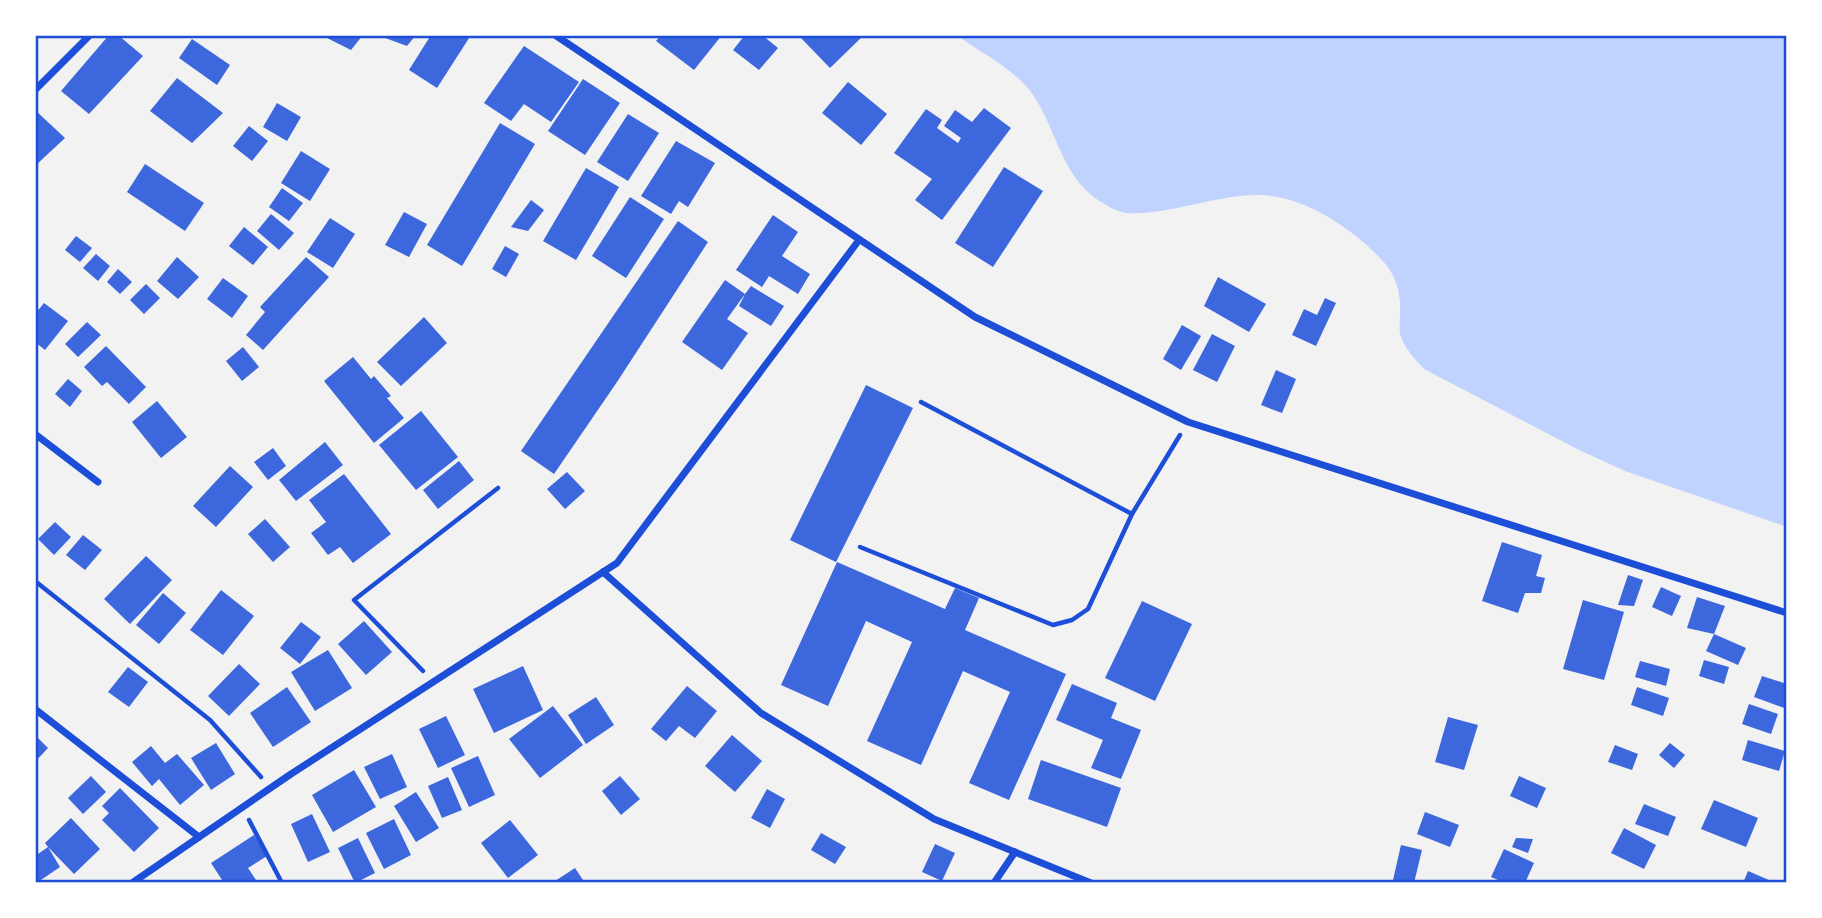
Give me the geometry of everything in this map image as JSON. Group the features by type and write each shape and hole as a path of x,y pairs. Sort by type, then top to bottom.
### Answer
{"street":[{"path":"35,90 90,35"},
{"path":"555,35 975,317 1188,422 1787,612"},
{"path":"132,883 242,807 617,563 859,240"},
{"path":"35,434 98,482"},
{"path":"603,572 761,713 934,819 1091,883"},
{"path":"35,709 199,837"},
{"path":"994,883 1015,852"}],"path":[{"path":"921,402 1132,514"},
{"path":"860,547 1053,625 1072,620 1088,609 1132,514 1188,422"},
{"path":"433,682 354,600 498,488"},
{"path":"35,581 210,720 271,788"},
{"path":"242,807 282,883"}],"water":[{"path":"957,35 1787,35 1787,527 1625,471 1577,449 1424,369 1402,339 1398,291 1387,266 1356,236 1309,207 1275,196 1258,195 1152,212 1125,213 1107,206 1088,192 1076,178 1036,99 1025,85 1001,64"}],"building":[{"path":"109,35 118,35 143,56 89,114 61,91"},
{"path":"321,35 363,35 351,50"},
{"path":"377,35 416,35 407,46"},
{"path":"431,35 471,35 437,88 409,70"},
{"path":"661,35 722,35 694,70 656,41"},
{"path":"745,35 762,35 778,48 759,70 733,50"},
{"path":"864,35 830,68 799,36"},
{"path":"192,39 230,65 217,85 179,58"},
{"path":"524,46 579,82 551,122 524,104 511,121 484,103"},
{"path":"177,78 223,113 192,143 150,111"},
{"path":"583,79 620,103 585,155 548,131"},
{"path":"848,82 887,114 861,145 822,113"},
{"path":"277,103 301,117 287,141 263,127"},
{"path":"984,108 1011,128 942,220 915,200 932,179 894,153 926,109 942,120 937,128 958,143 961,138 944,126 955,110 972,122"},
{"path":"35,110 65,138 35,166"},
{"path":"628,114 659,133 628,181 597,162"},
{"path":"500,123 535,144 462,266 427,245"},
{"path":"249,126 268,141 252,161 233,146"},
{"path":"676,141 715,163 688,207 679,201 671,214 641,196"},
{"path":"301,151 330,169 310,201 281,183"},
{"path":"145,164 204,203 185,231 127,192"},
{"path":"1004,167 1043,191 993,267 955,243"},
{"path":"586,168 619,187 576,260 543,241"},
{"path":"282,188 303,203 289,221 269,207"},
{"path":"630,197 664,219 626,278 592,256"},
{"path":"531,200 544,210 528,231 511,227"},
{"path":"404,212 427,224 409,257 385,245"},
{"path":"271,214 294,233 279,250 257,231"},
{"path":"773,215 798,232 782,256 810,274 798,294 769,276 762,287 736,270"},
{"path":"330,218 355,234 333,268 307,252"},
{"path":"678,221 708,242 554,474 521,451"},
{"path":"244,227 268,247 253,265 229,246"},
{"path":"76,236 92,248 80,262 65,250"},
{"path":"505,246 519,254 506,277 492,269"},
{"path":"96,254 110,266 98,281 83,268"},
{"path":"177,257 199,277 178,299 157,281"},
{"path":"306,257 329,277 263,350 246,335 265,312 260,307"},
{"path":"118,269 132,282 120,294 107,282"},
{"path":"1218,277 1266,304 1249,332 1204,306"},
{"path":"223,278 248,296 232,318 207,299"},
{"path":"725,280 745,294 727,319 748,333 722,370 682,342"},
{"path":"146,284 160,298 144,314 130,300"},
{"path":"751,286 784,306 771,326 739,306"},
{"path":"1325,298 1336,303 1316,346 1292,335 1304,309 1317,315"},
{"path":"44,303 68,321 45,350 35,342 35,314"},
{"path":"424,317 447,343 401,386 377,362"},
{"path":"87,322 101,335 78,357 65,344"},
{"path":"1182,325 1201,336 1181,370 1163,359"},
{"path":"1212,334 1235,346 1217,382 1193,370"},
{"path":"106,346 146,387 129,404 107,382 102,386 84,367"},
{"path":"243,347 259,367 242,381 226,361"},
{"path":"353,357 371,379 374,376 391,396 387,398 404,418 374,443 324,381"},
{"path":"1276,370 1296,379 1282,413 1261,405"},
{"path":"68,379 82,391 70,407 55,394"},
{"path":"866,385 913,408 836,562 790,540"},
{"path":"157,401 187,437 161,458 132,422"},
{"path":"421,411 458,457 416,490 379,445"},
{"path":"325,442 343,465 296,501 279,480"},
{"path":"273,448 286,466 268,480 254,462"},
{"path":"459,461 474,480 438,509 423,490"},
{"path":"230,466 253,487 216,527 193,506"},
{"path":"567,472 585,491 565,509 547,489"},
{"path":"344,474 391,534 353,563 340,547 328,555 311,533 326,522 309,500"},
{"path":"265,519 290,547 273,562 248,534"},
{"path":"55,522 71,537 54,555 38,539"},
{"path":"83,535 102,550 85,570 66,555"},
{"path":"1502,542 1542,555 1536,576 1545,578 1541,593 1525,593 1518,613 1482,601"},
{"path":"146,556 172,580 130,624 104,599"},
{"path":"837,562 945,609 955,588 979,598 965,630 1066,674 1009,800 969,783 1010,692 963,671 921,765 867,741 912,642 866,621 828,706 781,685"},
{"path":"1628,575 1643,580 1634,606 1618,605"},
{"path":"1661,587 1681,596 1672,616 1652,607"},
{"path":"221,590 254,616 223,655 190,630"},
{"path":"163,593 186,613 159,644 136,625"},
{"path":"1697,597 1725,606 1714,634 1687,628"},
{"path":"1583,600 1624,612 1604,680 1563,669"},
{"path":"1142,601 1192,624 1155,701 1105,678"},
{"path":"364,621 392,652 366,675 338,644"},
{"path":"301,622 321,637 300,664 280,648"},
{"path":"1714,634 1746,648 1738,665 1706,651"},
{"path":"328,650 352,688 315,711 291,672"},
{"path":"1704,660 1729,667 1724,684 1699,676"},
{"path":"1640,661 1670,669 1666,686 1635,677"},
{"path":"239,664 260,684 229,716 208,696"},
{"path":"523,666 543,710 494,733 473,689"},
{"path":"128,667 148,682 129,707 108,692"},
{"path":"1762,676 1787,684 1787,709 1754,697"},
{"path":"1072,684 1117,703 1111,718 1141,730 1121,779 1091,768 1103,740 1056,720"},
{"path":"687,686 717,711 695,738 679,726 666,741 651,729"},
{"path":"287,687 311,722 273,747 250,713"},
{"path":"1637,687 1669,698 1663,716 1631,705"},
{"path":"596,697 614,725 586,744 568,715"},
{"path":"1749,704 1778,714 1771,734 1742,724"},
{"path":"553,706 583,745 540,778 509,739"},
{"path":"446,716 465,755 438,768 419,729"},
{"path":"1448,717 1478,725 1464,770 1435,762"},
{"path":"35,735 48,748 35,762"},
{"path":"732,735 762,761 735,792 705,766"},
{"path":"1748,740 1785,751 1779,771 1742,760"},
{"path":"216,743 235,774 211,790 191,758"},
{"path":"1670,743 1685,755 1674,768 1659,755"},
{"path":"1615,745 1638,754 1632,770 1608,762"},
{"path":"151,746 165,763 177,754 204,785 180,805 159,779 152,786 132,762"},
{"path":"392,754 407,787 380,799 364,767"},
{"path":"478,756 495,795 469,807 451,768"},
{"path":"1041,760 1121,788 1107,827 1028,799"},
{"path":"354,770 376,807 333,832 312,795"},
{"path":"91,776 106,792 83,814 68,798"},
{"path":"620,776 640,799 621,815 602,791"},
{"path":"1519,776 1546,788 1537,808 1510,796"},
{"path":"448,777 462,810 442,818 428,786"},
{"path":"120,788 159,828 134,852 102,820 109,813 102,806"},
{"path":"767,789 785,799 770,828 751,818"},
{"path":"416,792 439,828 416,842 394,806"},
{"path":"1714,800 1758,818 1746,847 1701,829"},
{"path":"1644,804 1676,817 1668,836 1635,824"},
{"path":"1425,812 1459,825 1450,847 1417,834"},
{"path":"312,814 330,852 308,862 291,824"},
{"path":"71,818 100,849 74,874 45,843"},
{"path":"394,819 411,855 384,869 366,833"},
{"path":"510,820 538,855 508,878 481,843"},
{"path":"1624,828 1656,845 1644,869 1611,853"},
{"path":"821,833 846,847 835,864 811,850"},
{"path":"254,835 267,856 248,868 258,883 224,883 211,863"},
{"path":"358,838 375,873 355,883 338,848"},
{"path":"1516,838 1533,839 1528,853 1512,847"},
{"path":"935,844 955,853 942,881 922,872"},
{"path":"1401,845 1422,850 1414,883 1393,880"},
{"path":"48,847 60,867 38,882 35,877 35,856"},
{"path":"1504,849 1534,863 1525,883 1505,883 1491,877"},
{"path":"575,868 585,883 552,883"},
{"path":"1748,871 1776,883 1743,883"}]}
